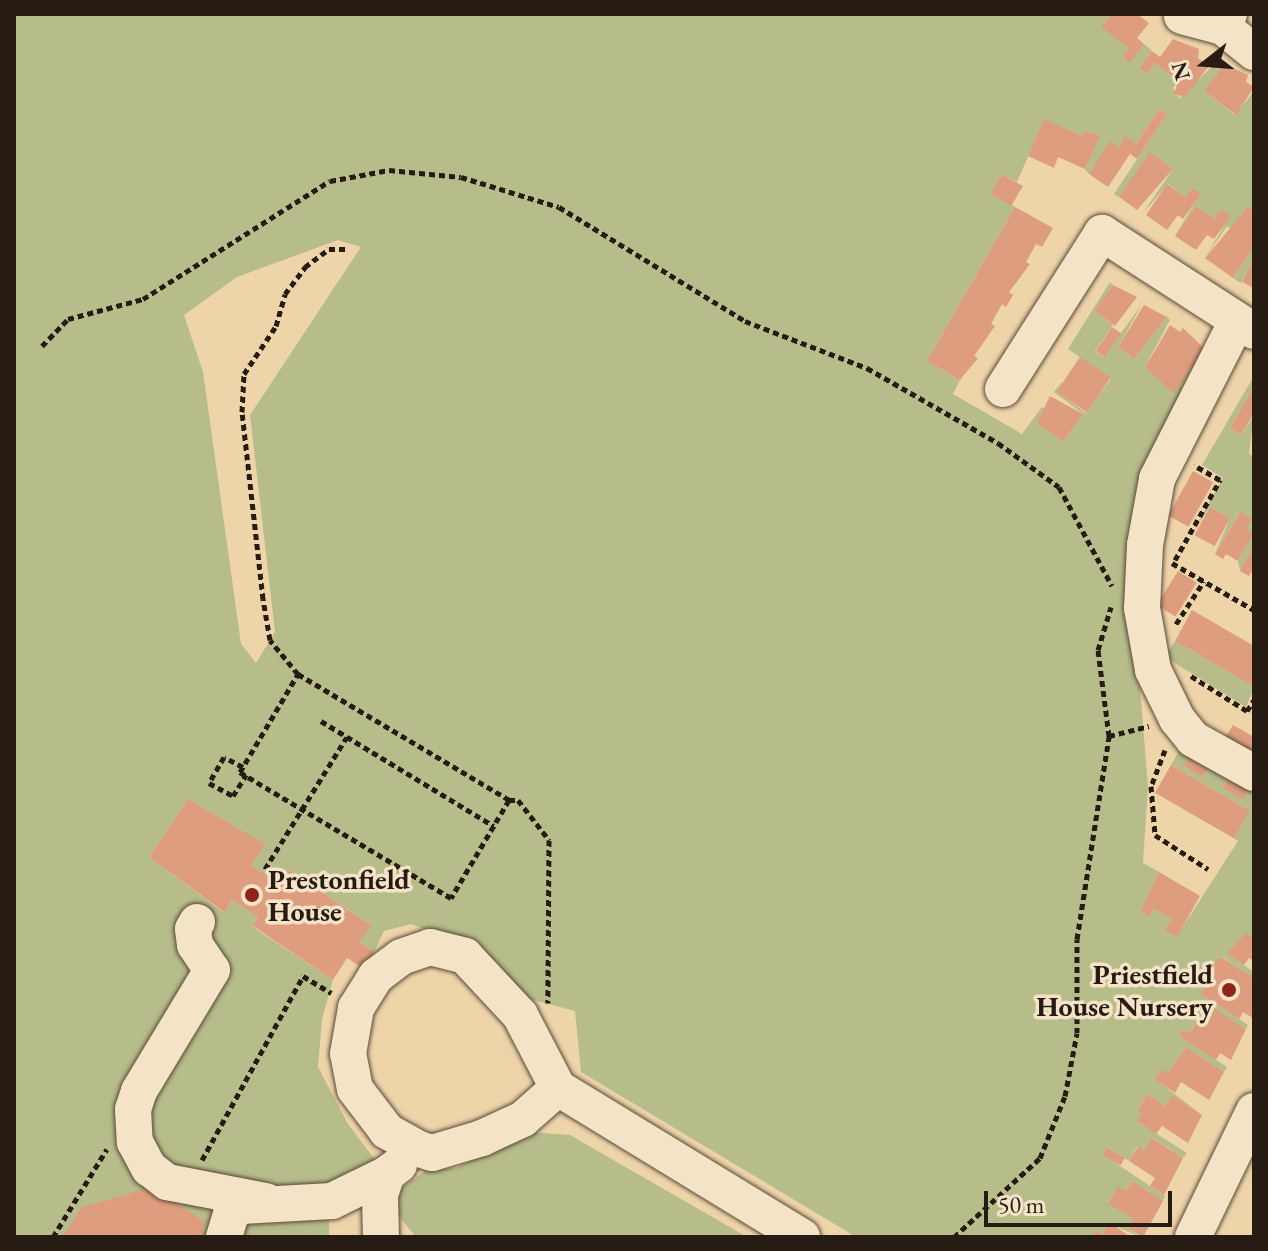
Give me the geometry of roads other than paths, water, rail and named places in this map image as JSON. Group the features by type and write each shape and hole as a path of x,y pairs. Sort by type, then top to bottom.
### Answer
{"street":[{"path":"1182,16 1226,20 1254,52"},
{"path":"1003,389 1102,233 1246,326 1169,451 1151,501 1159,554 1152,651 1185,729 1254,773"},
{"path":"197,922 193,929 195,945 212,970 139,1091 132,1126 149,1168 186,1189 266,1201 332,1201 387,1174 419,1149"},
{"path":"558,1088 523,1119 482,1138 432,1153 419,1149 387,1131 355,1089 348,1054 356,1008 376,976 401,957 430,947 465,956 504,994 558,1088 802,1237"},
{"path":"1193,1237 1254,1111"},
{"path":"381,1237 380,1195 387,1174"},
{"path":"224,1237 231,1214 241,1206 266,1201"}],"place":[{"name":"Prestonfield House","path":"252,895"},
{"name":"Priestfield House Nursery","path":"1229,990"}]}
